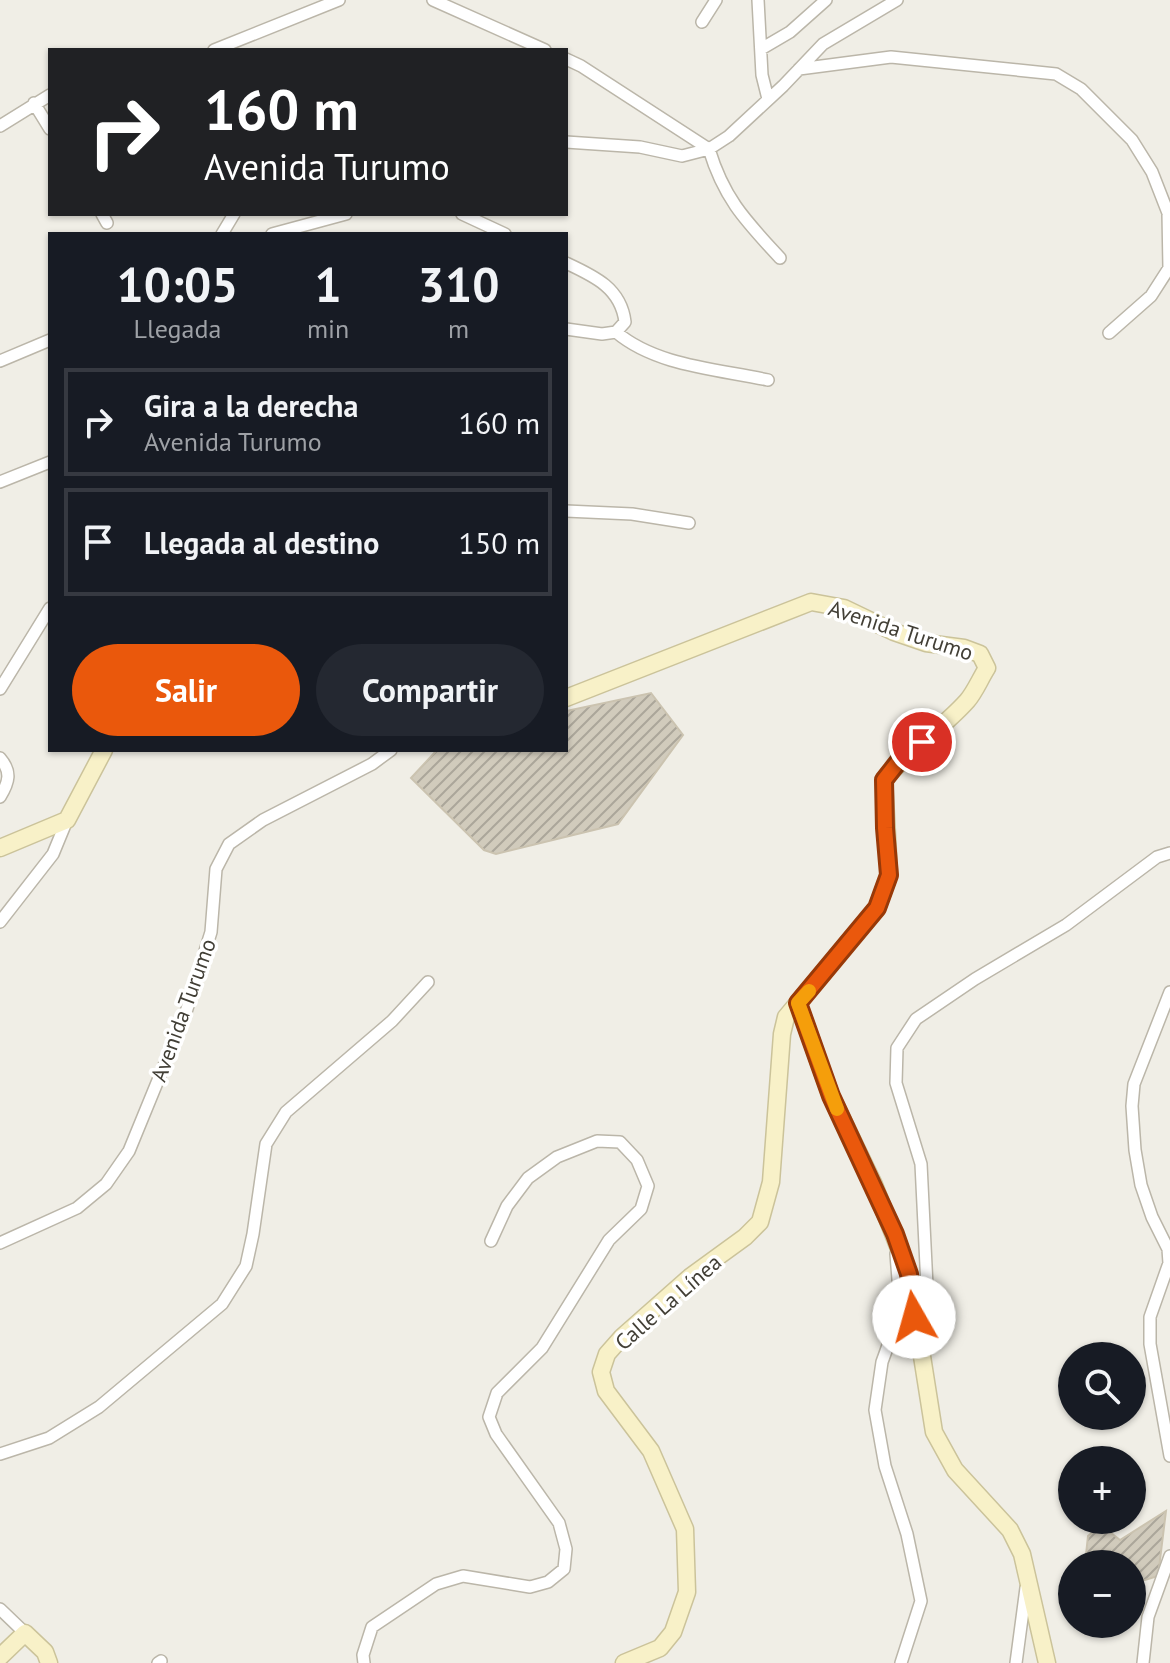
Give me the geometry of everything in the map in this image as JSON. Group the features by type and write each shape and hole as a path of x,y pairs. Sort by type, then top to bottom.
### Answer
{"street":[{"path":"221,48 339,0"},
{"path":"433,0 541,48"},
{"path":"702,22 716,0"},
{"path":"758,0 762,75 768,99"},
{"path":"761,49 790,32 826,0"},
{"path":"568,142 640,147 682,156 709,149 729,136 823,44 897,0"},
{"path":"799,69 891,57 1056,74 1081,89 1132,140 1152,172 1168,213 1169,268 1151,296 1109,333"},
{"path":"568,60 709,149 717,176 737,212 780,258"},
{"path":"0,126 48,96"},
{"path":"34,103 48,126"},
{"path":"279,232 339,216"},
{"path":"466,216 501,232"},
{"path":"568,264 601,279 623,305 625,322 616,332 602,334 568,329"},
{"path":"616,332 634,347 668,359 768,380"},
{"path":"0,361 48,341"},
{"path":"0,482 48,463"},
{"path":"568,511 632,514 689,523"},
{"name":"Avenida Turumo","path":"568,697 811,602 844,608 894,632 926,643 964,648 980,654 987,668 969,699 942,726 902,757 884,780 889,875 877,908 798,1003"},
{"path":"0,689 48,611"},
{"path":"0,922 53,854 103,752"},
{"name":"Avenida Turumo","path":"0,1243 77,1208 106,1184 129,1151 194,985 211,932 216,869 229,844 263,820 372,764 388,752"},
{"path":"0,758 7,766 9,782 0,797"},
{"path":"0,848 67,820"},
{"path":"914,1317 927,1286 921,1164 896,1083 897,1048 916,1019 975,979 1066,925 1157,857 1170,853"},
{"path":"0,1454 49,1438 99,1407 222,1304 246,1266 266,1144 286,1112 392,1021 428,982"},
{"path":"1170,992 1134,1084 1132,1106 1141,1185 1168,1249 1169,1263 1150,1317 1150,1344 1170,1456"},
{"path":"798,1003 831,1096 895,1234 909,1274 934,1432 955,1470 1010,1530 1022,1554 1047,1663"},
{"name":"Calle La Línea","path":"624,1663 660,1648 673,1632 687,1592 685,1529 651,1451 606,1391 601,1372 607,1354 622,1337 690,1277 745,1237 760,1222 771,1182 782,1034 786,1017 798,1003"},
{"path":"364,1663 363,1655 372,1627 436,1584 463,1576 530,1587 548,1582 564,1569 566,1549 559,1523 496,1434 489,1417 497,1393 542,1348 609,1240 641,1209 648,1186 637,1160 620,1142 597,1141 557,1157 528,1178 507,1206 491,1241"},
{"path":"895,1234 899,1292 895,1326 882,1362 875,1410 885,1466 907,1534 921,1601 901,1663"},
{"path":"1143,1663 1148,1617 1170,1556"},
{"path":"1016,1663 1027,1584"},
{"path":"0,1609 45,1652 49,1663"},
{"path":"0,1657 25,1633"}],"building":[{"path":"651,693 683,735 618,824 496,854 484,850 411,778 435,752 568,752 568,711"},
{"path":"1166,1511 1158,1576 1146,1580 1146,1550 1086,1550 1090,1534 1112,1534 1120,1540 1130,1534 1146,1534 1146,1524"}],"slow traffic":[{"path":"809,991 798,1003 837,1109"}],"route":[{"path":"914,1317 909,1274 895,1234 831,1096 798,1003 877,908 889,875 884,780 902,757 922,742"}]}
